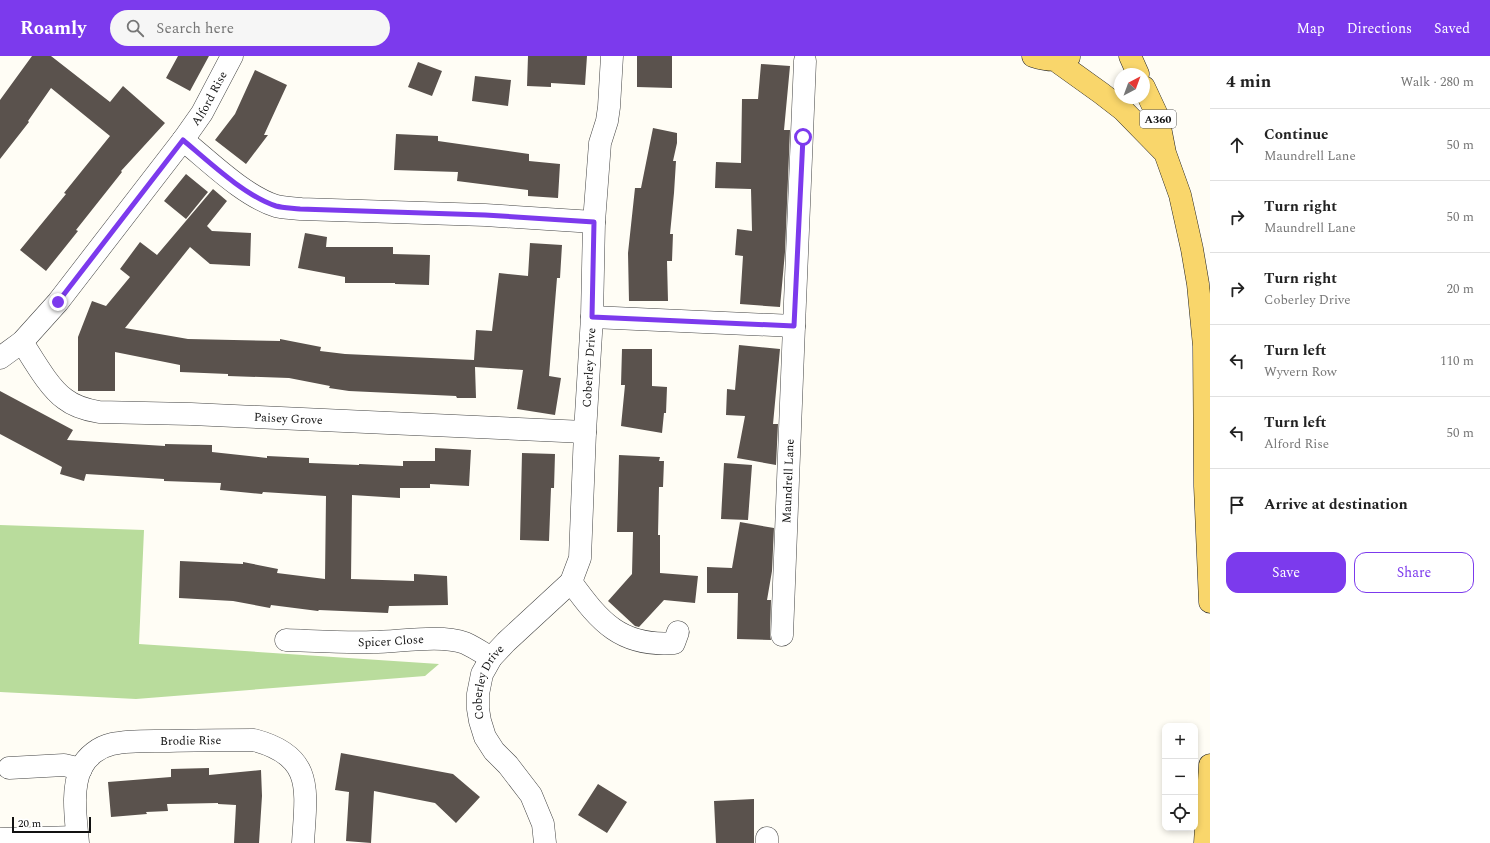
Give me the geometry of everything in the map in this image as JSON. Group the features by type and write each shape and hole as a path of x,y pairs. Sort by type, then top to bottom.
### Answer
{"main road":[{"path":"1033,56 1042,59 1063,58"},
{"path":"1130,56 1135,68"},
{"name":"A360","path":"1063,58 1123,110 1164,153"},
{"name":"A360","path":"1150,100 1158,117 1164,153 1175,178 1186,216 1198,284 1204,346 1205,486 1210,602"},
{"path":"1205,843 1210,765"}],"street":[{"name":"Alford Rise","path":"0,358 22,342 58,302 183,140 202,113 232,56"},
{"name":"Coberley Drive","path":"546,843 543,824 538,808 531,795 508,765 494,751 485,737 480,722 478,709 480,679 491,658 506,642 571,582 580,558 582,545 585,432 592,317 594,222 600,143 609,107 612,56"},
{"name":"Maundrell Lane","path":"782,635 805,61"},
{"path":"183,140 242,188 276,206 300,209 485,215 594,222"},
{"path":"592,317 794,326"},
{"name":"Paisey Grove","path":"22,342 53,389 64,399 75,405 94,411 585,432"},
{"path":"571,582 588,606 601,620 615,631 635,640 657,644 674,644 678,632"},
{"name":"Spicer Close","path":"286,640 372,642 429,639 450,640 468,645 491,658"},
{"name":"Brodie Rise","path":"77,840 76,788 81,769 91,755 100,749 110,744 134,741 254,740 270,744 281,750 291,758 299,768 304,780 306,802 303,843"},
{"path":"10,768 64,765 81,769"},
{"path":"0,839 77,840"}],"green space":[{"path":"0,525 144,530 139,644 439,664 425,676 136,699 0,692"}],"building":[{"path":"32,56 51,56 110,102 123,86 165,123 121,171 122,172 76,230 78,231 46,271 20,250 66,194 64,193 110,136 51,88 28,121 29,122 0,159 0,100"},
{"path":"178,56 209,56 190,91 166,78"},
{"path":"528,56 587,56 585,85 551,83 551,87 527,86"},
{"path":"637,56 672,56 672,88 637,87"},
{"path":"418,62 442,71 432,96 408,87"},
{"path":"761,64 790,66 784,130 790,130 785,252 780,307 740,304 743,256 735,255 737,229 752,231 751,189 715,188 716,162 741,163 742,99 758,99"},
{"path":"255,70 287,85 264,135 268,135 246,164 215,140 235,114"},
{"path":"475,76 511,80 508,106 472,101"},
{"path":"653,128 677,133 677,143 673,161 676,161 670,234 673,234 672,261 667,261 668,301 629,301 628,253 635,188 641,188"},
{"path":"396,134 438,136 438,141 529,154 529,161 560,164 558,198 528,196 528,190 457,181 458,172 394,170"},
{"path":"186,174 208,192 186,219 164,201"},
{"path":"213,189 227,201 207,226 212,231 251,233 250,266 210,264 190,247 125,328 188,339 280,341 280,339 321,347 320,351 345,354 474,360 476,330 492,331 499,273 528,276 530,243 562,245 560,278 557,278 549,376 561,378 555,415 517,409 523,370 475,367 476,398 457,398 456,396 349,391 329,388 330,386 289,378 228,376 228,374 180,372 180,365 115,352 115,391 78,391 78,337 92,301 106,306 130,277 120,269 140,242 157,255"},
{"path":"305,233 327,237 326,247 393,247 393,254 430,255 429,285 345,283 345,277 298,268"},
{"path":"739,345 780,349 773,424 778,424 776,465 737,458 745,416 726,415 727,389 735,390"},
{"path":"622,349 652,349 652,386 667,387 666,413 664,413 662,433 621,426 625,385 621,385"},
{"path":"0,391 73,430 67,440 165,446 165,444 212,445 212,452 267,458 267,456 309,458 309,463 359,465 403,466 403,461 435,461 435,448 471,450 469,486 430,484 430,488 400,488 400,498 352,495 351,579 414,581 414,574 447,576 448,605 389,606 388,613 318,611 271,605 270,608 233,601 179,598 180,561 243,564 243,562 278,569 277,573 325,579 326,496 263,492 262,494 220,490 221,483 164,481 164,479 86,474 84,481 60,474 62,467 0,434"},
{"path":"522,453 555,454 554,488 551,488 549,541 520,540"},
{"path":"619,455 660,457 659,461 664,461 663,487 659,487 658,535 660,535 660,573 698,576 695,603 664,600 639,627 635,626 608,601 632,574 633,532 617,532"},
{"path":"724,463 752,465 748,520 721,519"},
{"path":"740,522 774,528 772,571 767,600 771,600 771,640 737,639 738,593 707,593 707,567 732,568"},
{"path":"341,753 453,774 480,797 456,823 435,803 374,791 371,843 346,841 349,792 335,790"},
{"path":"209,768 209,775 261,770 262,796 259,843 234,843 236,805 218,803 167,804 168,811 146,812 147,814 111,817 108,782 171,777 171,769"},
{"path":"598,784 627,802 607,833 578,815"},
{"path":"754,799 754,843 716,843 714,801"}],"route":[{"path":"58,302 183,140 242,188 276,206 300,209 485,215 594,222 592,317 794,326 803,137"}]}
